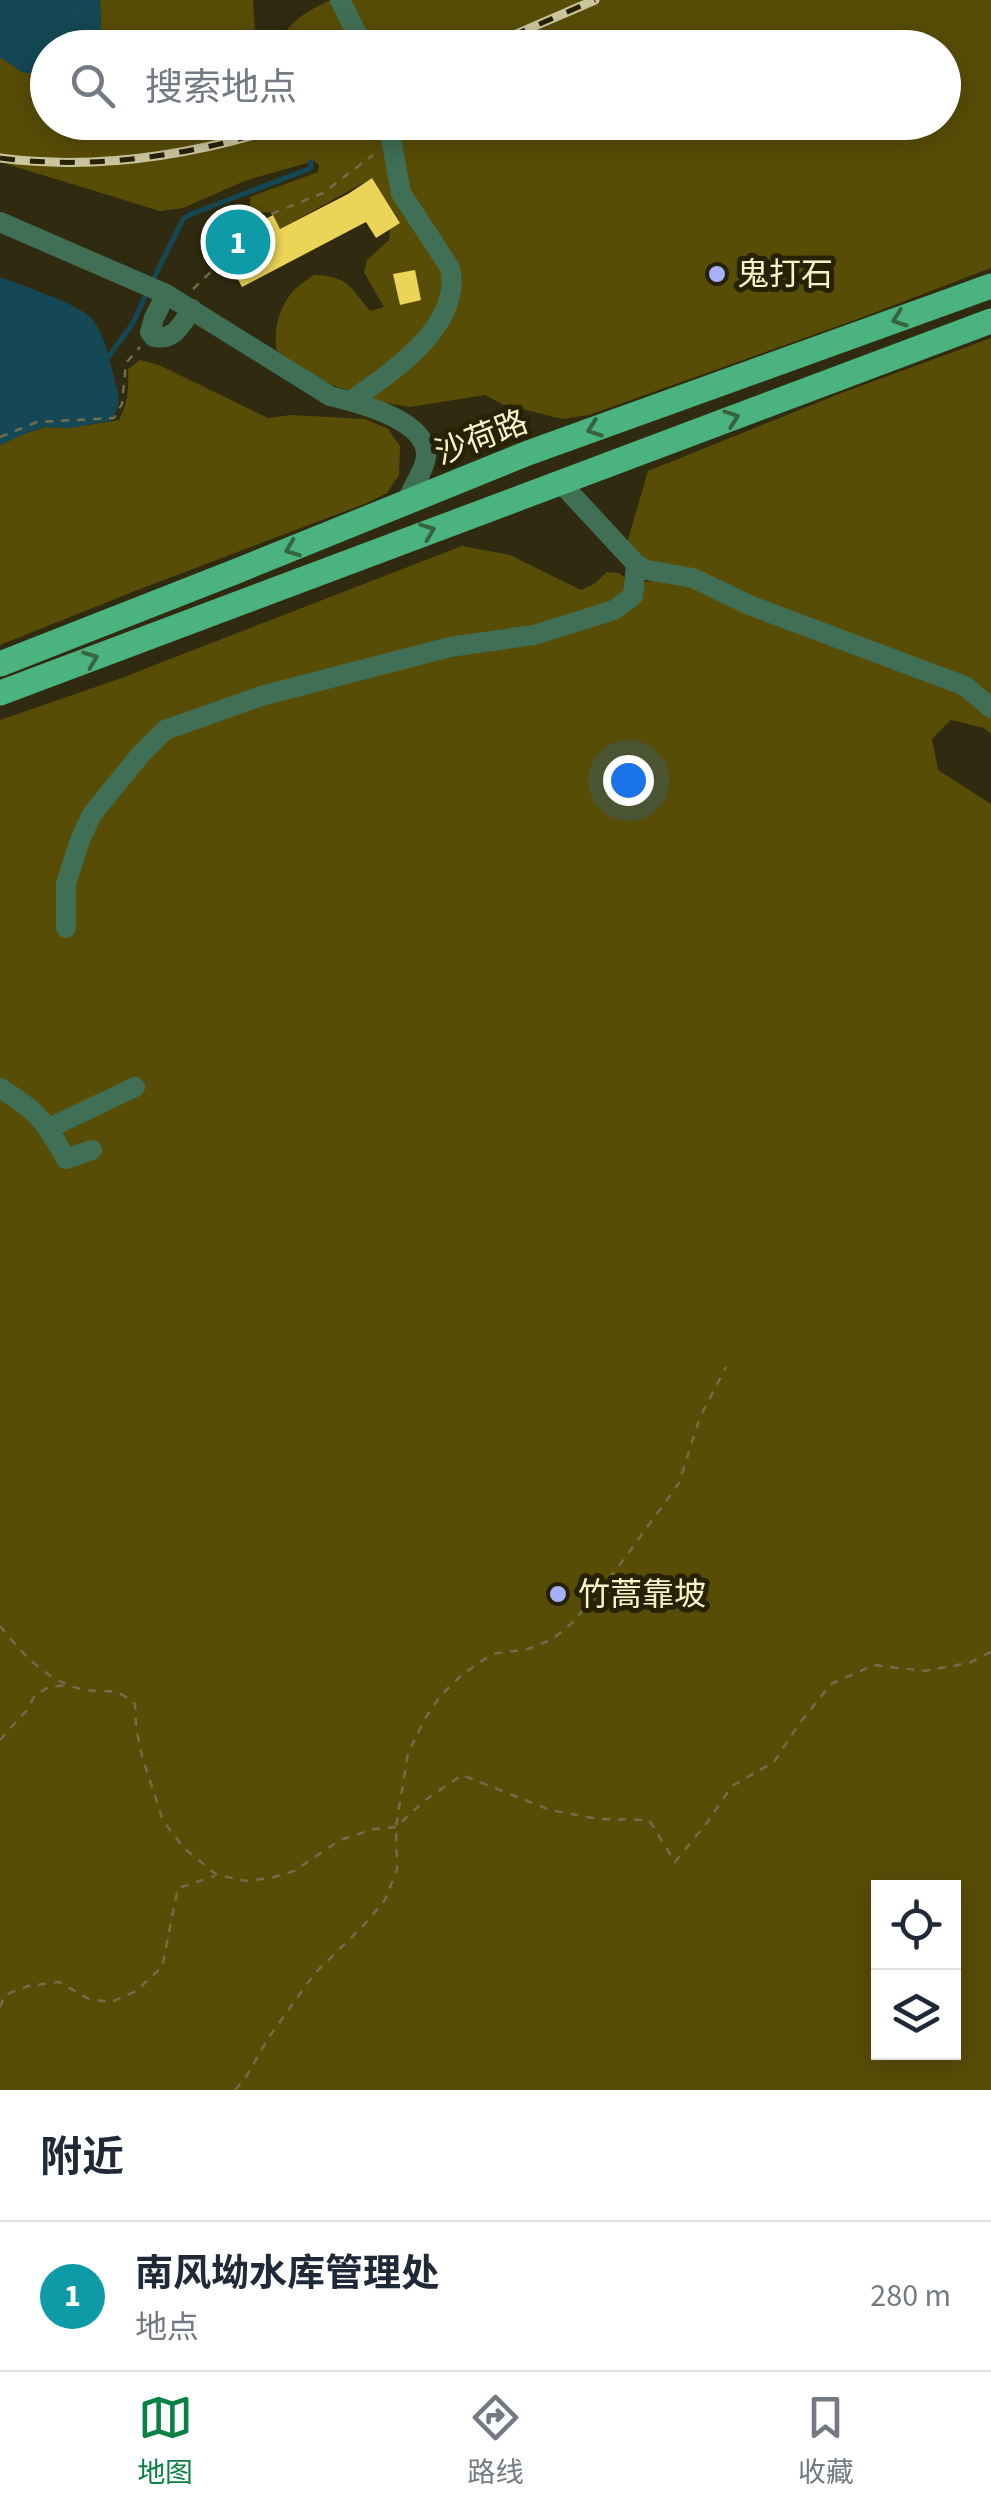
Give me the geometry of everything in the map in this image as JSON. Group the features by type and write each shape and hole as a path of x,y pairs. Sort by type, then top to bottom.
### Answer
{"main road":[{"name":"沙荷路","path":"0,664 528,453 991,286"},
{"path":"0,693 991,322"}],"lane":[{"path":"340,0 355,30"},
{"path":"351,401 391,372 428,337 451,292 450,268 401,193 391,140"},
{"path":"0,222 174,299 330,396 398,419 416,431 426,450 407,501"},
{"path":"174,299 179,328 169,337 159,339 150,328 154,318 174,299"},
{"path":"560,482 636,564 647,570 693,578 750,606 965,686 991,708"},
{"path":"66,928 66,884 92,814 165,730 260,696 450,647 534,636 614,610 633,596 636,564"},
{"path":"48,1128 135,1086"},
{"path":"0,1088 32,1108 66,1160 92,1150"}],"path":[{"path":"174,299 217,266 212,234 324,193 383,140"},
{"path":"0,436 37,422 114,418 122,404 126,363 152,335"},
{"path":"235,2090 315,1973 385,1900 397,1870 396,1826 408,1753 426,1717 463,1674 492,1654 528,1649 553,1639 573,1622 679,1482 700,1417 726,1367"},
{"path":"0,1626 21,1652 44,1671 86,1690 110,1690 135,1704 142,1756 163,1821 185,1849 217,1876"},
{"path":"0,2007 5,1995 28,1986 59,1982 89,1999 112,2002 136,1991 162,1967 178,1888 217,1876 247,1880 294,1871 340,1840 396,1826 462,1774 550,1810 598,1819 649,1820 675,1862 732,1786 774,1762 798,1724 831,1684 874,1665 924,1671 969,1663 991,1652"},
{"path":"0,1740 36,1694 48,1687 69,1684"}],"shaded area":[{"path":"100,0 253,0 255,30 101,30"},
{"path":"331,0 991,0 991,268 589,415 562,419 502,404 485,395 410,407 326,383 277,351 276,327 285,303 294,290 314,275 341,281 370,311 384,307 364,272 367,260 389,240 390,229 400,222 372,178 280,229 270,212 254,213 250,197 318,172 319,165 314,161 247,180 183,208 160,211 0,162 0,57 30,73 30,140 961,140 961,30 287,30"},
{"path":"991,338 991,734 984,728 951,720 932,739 938,770 991,804 991,2090 0,2090 0,720 116,680 462,546 510,555 581,590 607,572 619,573 630,582 657,581 631,554 627,543 648,471"},
{"path":"140,360 159,365 268,418 291,415 365,419 388,429 400,446 399,475 387,493 367,503 0,645 0,445 46,427 69,428 119,420 127,395 128,369"}],"water":[{"path":"0,0 100,0 101,30 30,30 30,73 0,57"},
{"path":"0,277 63,301 92,319 106,347 118,395 117,409 110,421 69,428 46,427 0,445"}],"building":[{"path":"372,178 400,223 376,238 366,222 242,287 219,233 249,224 250,227 273,215 280,229"},
{"path":"415,270 421,300 400,305 393,274"}],"waterway":[{"path":"153,280 183,219 311,168 311,162"},
{"path":"109,356 133,323 148,290"}],"railway":[{"path":"526,30 595,0"},
{"path":"0,158 113,161 235,140"}],"place":[{"name":"南风坳水库管理处","path":"238,242"},
{"name":"鬼打石","path":"717,274"},
{"name":"竹蒿靠坡","path":"558,1594"}]}
